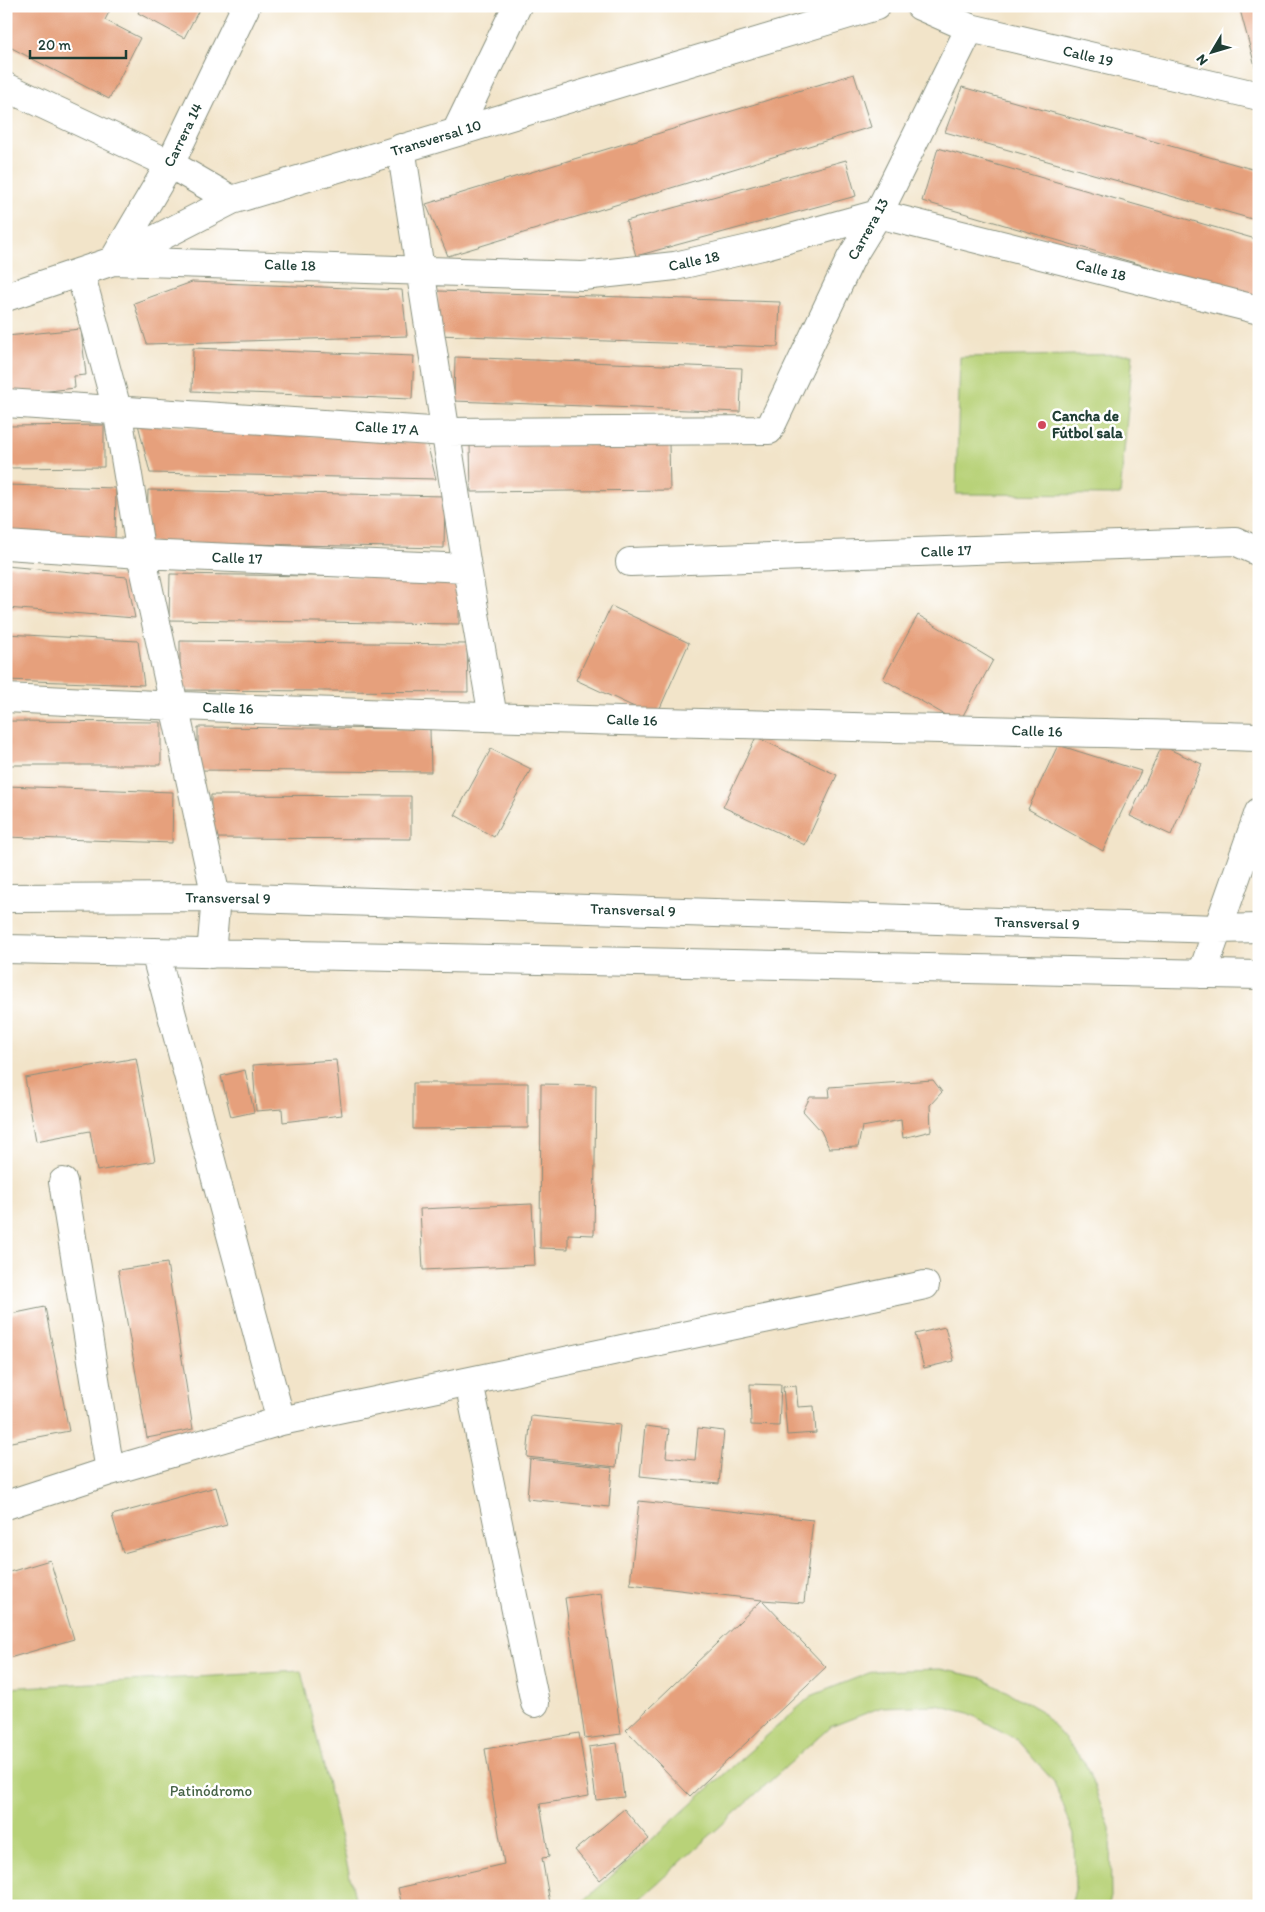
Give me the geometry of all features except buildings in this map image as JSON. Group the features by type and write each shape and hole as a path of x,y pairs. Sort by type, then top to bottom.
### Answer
{"street":[{"name":"Carrera 14","path":"113,260 170,164 246,6"},
{"path":"456,132 517,6"},
{"name":"Transversal 10","path":"6,297 113,260 232,200 876,6"},
{"name":"Calle 19","path":"920,6 970,28 1259,96"},
{"name":"Carrera 13","path":"769,430 851,258 878,214 970,28"},
{"path":"6,87 170,164 232,200"},
{"path":"401,148 467,568 493,717"},
{"name":"Calle 18","path":"113,260 583,276 675,266 762,246 878,214 1259,310"},
{"path":"80,272 117,408 141,554 216,896 211,954"},
{"name":"Calle 17 A","path":"6,403 117,408 446,432 769,430"},
{"name":"Calle 17","path":"630,562 1236,541 1259,552"},
{"name":"Calle 17","path":"6,545 141,554 467,568"},
{"name":"Calle 16","path":"6,698 493,717 1259,737"},
{"path":"1202,974 1259,812"},
{"name":"Transversal 9","path":"6,898 216,896 1218,929 1259,928"},
{"path":"6,949 1259,975"},
{"path":"155,952 282,1421"},
{"path":"63,1182 110,1471"},
{"path":"6,1505 110,1471 282,1421 925,1285"},
{"path":"470,1382 536,1703"}],"green space":[{"name":"Cancha de Fútbol sala","path":"1133,354 1120,495 956,494 960,357"},
{"path":"940,1669 983,1678 1041,1711 1085,1763 1110,1828 1111,1897 1108,1906 1070,1906 1075,1890 1074,1834 1054,1782 1017,1740 969,1713 937,1705 882,1707 830,1727 632,1906 578,1906 811,1696 874,1671"},
{"name":"Patinódromo","path":"301,1671 357,1906 6,1906 6,1688"}],"place":[{"name":"Cancha de Fútbol sala","path":"1042,425"}]}
